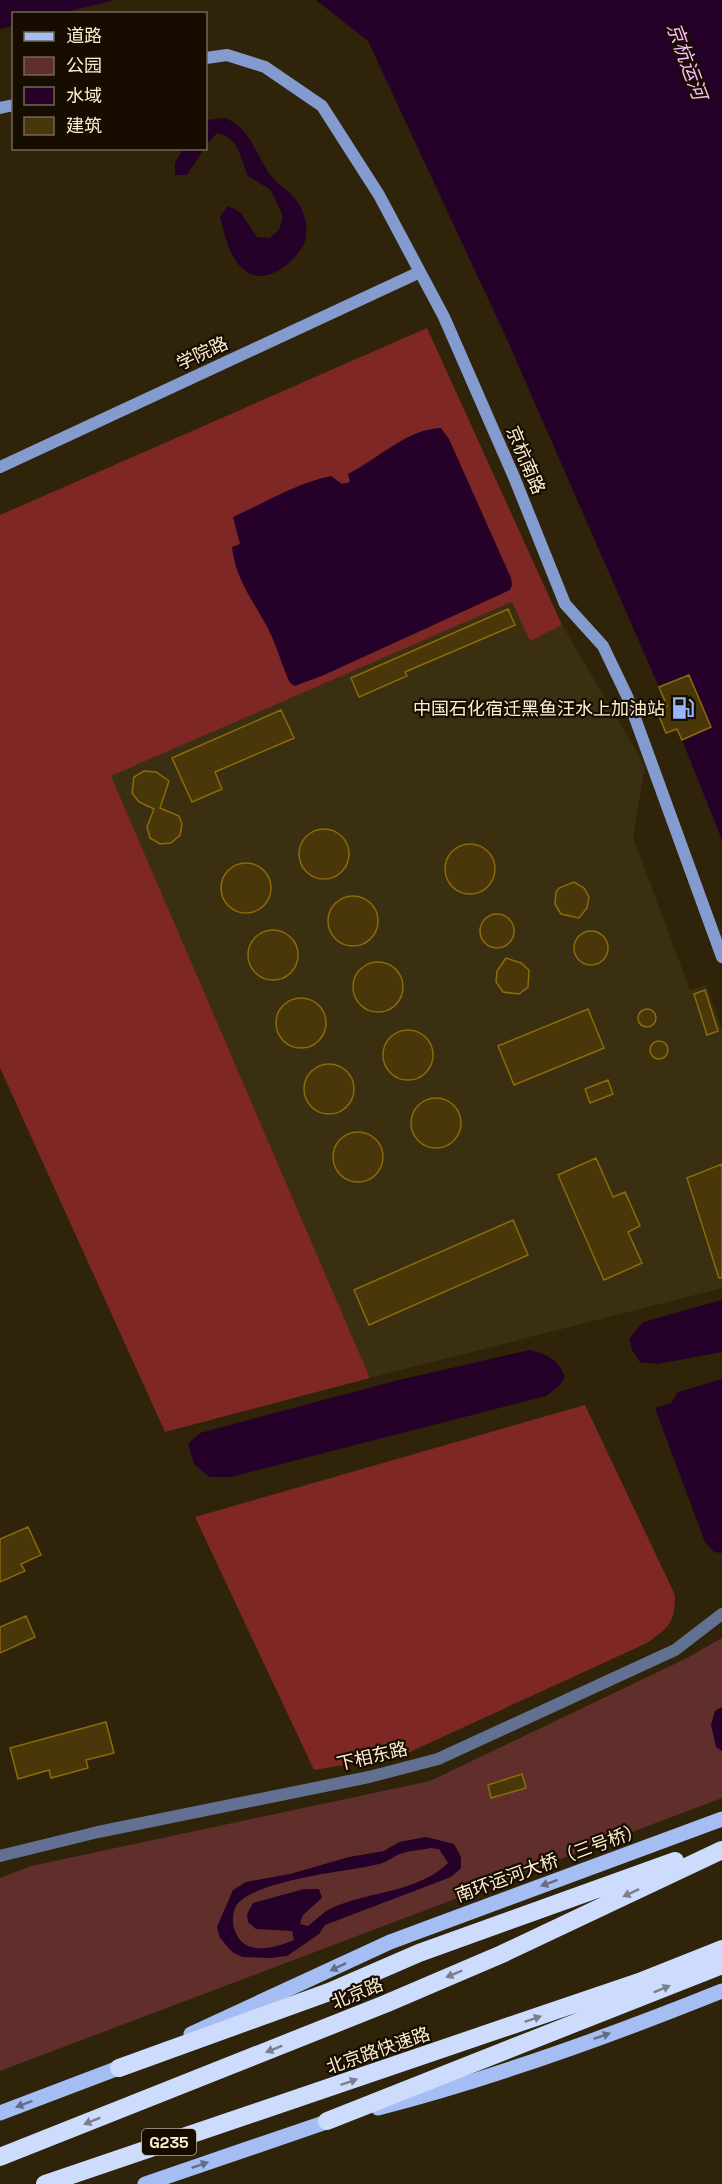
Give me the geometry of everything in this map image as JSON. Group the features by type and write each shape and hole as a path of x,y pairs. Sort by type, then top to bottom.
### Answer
{"highway":[{"path":"119,2068 329,1992 419,1953 722,1844"},
{"name":"北京路","path":"0,2157 385,2004 502,1954 722,1850"},
{"name":"北京路快速路","path":"45,2184 639,1982 722,1949"},
{"path":"327,2121 722,1965"}],"main road":[{"name":"南环运河大桥（三号桥）","path":"390,1942 722,1819"},
{"name":"北京路","path":"0,2114 119,2068 390,1942"},
{"path":"145,2184 327,2121 448,2090 655,2018 722,1991"}],"street":[{"name":"京杭南路","path":"207,58 227,55 265,67 322,106 379,195 444,317 500,445 565,604 603,646 627,696 722,957"},
{"name":"学院路","path":"0,467 420,272"},
{"name":"下相东路","path":"0,1856 98,1832 369,1777 438,1759 675,1650 722,1614"}],"shaded area":[{"path":"427,328 562,625 530,641 512,602 111,776 370,1378 165,1432 0,1068 0,515"},
{"path":"512,602 530,641 562,625 645,766 633,837 690,990 706,985 722,1030 722,1288 370,1378 110,776"},
{"path":"585,1405 675,1595 674,1612 669,1624 647,1643 403,1755 314,1770 195,1517"}],"green space":[{"path":"722,1638 722,1798 0,2071 0,1878 31,1866 430,1781 687,1658"}],"water":[{"path":"0,0 115,0 66,12 12,12 12,26 0,29"},
{"name":"京杭运河","path":"316,0 722,0 722,840 682,740 711,726 689,675 659,687 505,335 368,41"},
{"path":"225,118 240,127 251,141 269,173 295,199 302,210 306,226 305,241 289,263 273,273 264,276 255,275 241,267 232,254 220,216 228,206 240,212 257,237 270,238 279,230 283,216 271,190 248,176 238,149 230,139 217,133 207,144 207,120"},
{"path":"182,150 203,150 187,175 175,175 175,163"},
{"path":"441,428 449,439 511,578 510,590 295,686 290,683 269,630 244,587 236,568 232,547 240,544 233,517 293,488 318,479 331,476 342,484 350,482 348,474 393,446 416,434"},
{"path":"722,1300 722,1352 658,1364 640,1362 632,1350 629,1339 643,1322"},
{"path":"530,1350 552,1359 565,1377 560,1385 546,1396 231,1477 209,1477 194,1464 188,1444 200,1433 395,1381"},
{"path":"722,1379 722,1553 714,1552 705,1542 655,1408 671,1403 678,1392"},
{"path":"722,1707 722,1751 716,1747 711,1725 715,1711"},
{"path":"426,1837 454,1844 461,1857 461,1868 451,1877 325,1925 319,1934 287,1956 242,1957 232,1952 220,1938 217,1927 233,1890 246,1882 290,1874 349,1857 384,1851 399,1842","holes":["430,1848 439,1849 448,1863 436,1873 409,1885 334,1907 308,1926 300,1924 303,1915 322,1898 319,1889 304,1889 253,1903 247,1914 248,1922 256,1929 292,1931 294,1940 268,1948 251,1947 238,1937 234,1928 233,1917 236,1906 246,1897 262,1889 303,1878 379,1864 406,1852"]}],"building":[{"path":"508,609 515,625 405,672 407,676 359,697 351,678"},
{"name":"中国石化宿迁黑鱼汪水上加油站","path":"689,675 711,727 682,740 677,729 666,733 657,711 667,706 659,687"},
{"path":"281,710 294,738 215,772 222,789 192,802 172,758"},
{"path":"144,771 156,772 169,781 160,808 179,816 182,824 180,835 171,843 160,844 150,838 147,827 154,809 139,802 132,793 134,777"},
{"path":"324,829 342,836 349,854 342,872 324,879 306,872 299,854 306,836"},
{"path":"470,844 488,851 495,869 488,887 470,894 452,887 445,869 452,851"},
{"path":"246,863 264,870 271,888 264,906 246,913 228,906 221,888 228,870"},
{"path":"574,882 584,888 589,897 587,908 579,918 561,914 555,904 556,892 559,888"},
{"path":"353,896 371,903 378,921 371,939 353,946 335,939 328,921 335,903"},
{"path":"497,914 509,919 514,931 509,943 497,948 485,943 480,931 485,919"},
{"path":"273,930 291,937 298,955 291,973 273,980 255,973 248,955 255,937"},
{"path":"591,931 603,936 608,948 603,960 591,965 579,960 574,948 579,936"},
{"path":"506,958 521,963 529,970 528,987 519,994 503,992 496,982 497,971"},
{"path":"378,962 396,969 403,987 396,1005 378,1012 360,1005 353,987 360,969"},
{"path":"705,990 718,1031 707,1035 694,994"},
{"path":"301,998 319,1005 326,1023 319,1041 301,1048 283,1041 276,1023 283,1005"},
{"path":"588,1009 604,1048 514,1085 498,1046"},
{"path":"643,1009 651,1009 656,1014 654,1025 643,1027 638,1022 638,1014"},
{"path":"408,1030 426,1037 433,1055 426,1073 408,1080 390,1073 383,1055 390,1037"},
{"path":"655,1041 663,1041 668,1046 666,1057 655,1059 650,1054 650,1046"},
{"path":"329,1064 347,1071 354,1089 347,1107 329,1114 311,1107 304,1089 311,1071"},
{"path":"608,1080 613,1094 590,1103 585,1089"},
{"path":"436,1098 454,1105 461,1123 454,1141 436,1148 418,1141 411,1123 418,1105"},
{"path":"358,1132 376,1139 383,1157 376,1175 358,1182 340,1175 333,1157 340,1139"},
{"path":"596,1158 613,1197 625,1192 640,1226 628,1232 642,1263 604,1280 558,1175"},
{"path":"722,1164 722,1278 719,1278 687,1178"},
{"path":"513,1220 528,1255 369,1325 354,1290"},
{"path":"28,1527 41,1555 21,1564 25,1571 0,1582 0,1539"},
{"path":"26,1616 35,1637 0,1653 0,1627"},
{"path":"106,1722 114,1753 86,1760 88,1768 51,1778 49,1770 18,1779 10,1748"},
{"path":"522,1774 526,1788 491,1798 488,1785"}],"place":[{"name":"中国石化宿迁黑鱼汪水上加油站","path":"683,708"}]}
